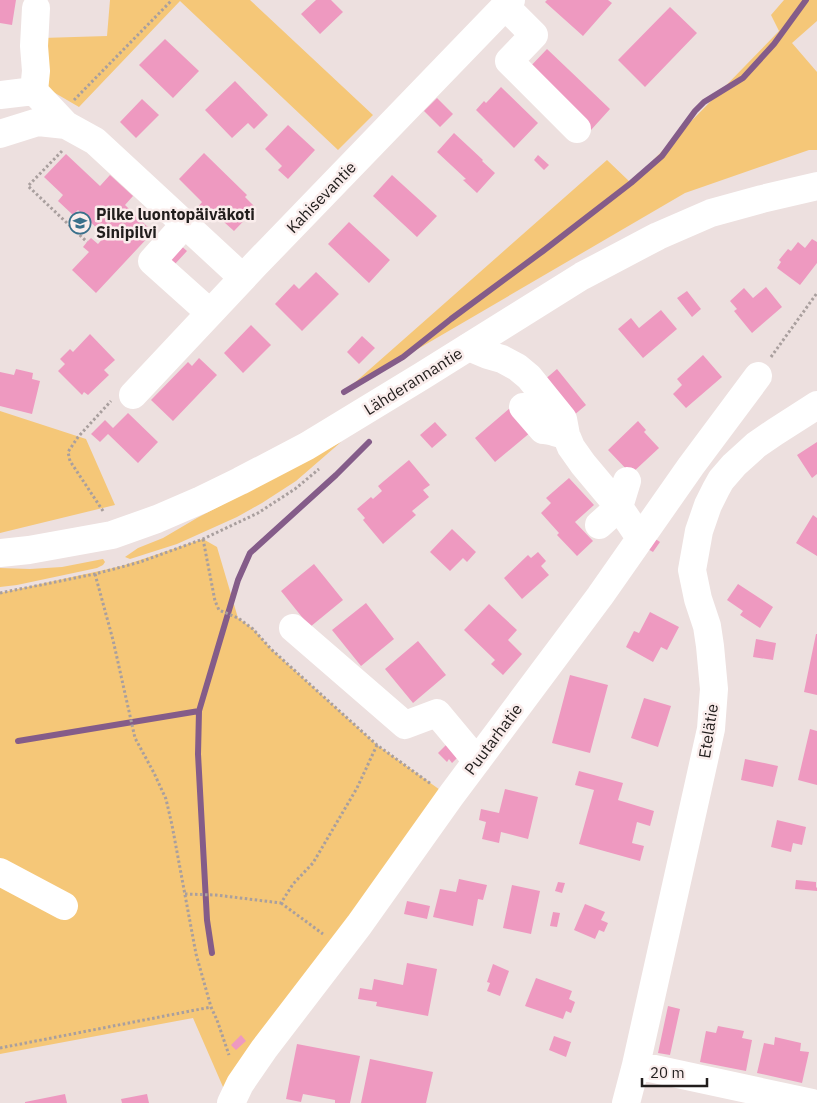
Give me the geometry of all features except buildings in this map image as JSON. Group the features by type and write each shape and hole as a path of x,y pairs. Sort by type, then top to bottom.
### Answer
{"street":[{"path":"508,3 534,36 509,62 577,129"},
{"name":"Kahisevantie","path":"133,395 508,3"},
{"path":"36,8 34,46 36,71 34,91 66,136"},
{"path":"0,95 34,91"},
{"path":"0,134 38,122 66,136 95,141 243,278"},
{"name":"Lähderannantie","path":"0,553 29,550 112,535 157,519 201,500 240,482 307,446 582,276 658,236 711,214 817,186"},
{"path":"185,224 152,261 204,320"},
{"path":"469,347 502,359 517,367 529,377 563,419 566,435 571,447 609,516 640,538"},
{"name":"Puutarhatie","path":"235,1093 264,1049 365,917 450,797 600,596 691,466 758,376"},
{"name":"Etelätie","path":"626,1103 711,729 714,689 710,646 707,626 698,599 692,570 699,531 708,505 721,480 756,445 817,405"},
{"path":"523,407 543,430 566,435"},
{"path":"609,516 627,480"},
{"path":"293,628 405,724 437,713 477,760"},
{"path":"0,872 64,906"},
{"path":"636,1065 812,1103"}],"path":[{"path":"87,242 28,186 66,136 74,100 172,0"},
{"path":"758,376 817,293"},
{"path":"73,444 68,452 70,461 103,509"},
{"path":"203,539 218,610 238,618 253,629 271,649 377,745 450,797"},
{"path":"95,574 113,640 135,738 166,799 196,954 235,1093"},
{"path":"281,903 293,884 313,863 357,788 377,745"},
{"path":"185,894 216,895 281,903 322,933 340,950"},
{"path":"0,1048 211,1008"}],"shaded area":[{"path":"110,0 250,0 373,115 338,150 180,1 79,107 43,86 42,38 107,36"},
{"path":"784,0 817,0 817,21 792,43 817,72 817,150 809,150 685,193 344,392 607,160 631,183 779,31 771,15"},
{"path":"0,411 86,439 115,505 0,533"},
{"path":"341,442 296,481 237,517 177,544 130,559 125,557 138,548 163,538"},
{"path":"203,539 217,547 238,618 253,629 271,649 377,745 450,797 230,1103 193,1018 0,1054 0,593 122,566"},
{"path":"103,559 105,562 103,565 97,568 0,587 0,568 62,567"}],"waterway":[{"path":"344,392 403,357 631,183 662,156 695,111 704,102 743,78 774,44 806,0"},
{"path":"212,953 207,920 198,754 199,711 238,580 250,553 336,475 369,442"},
{"path":"18,741 199,711"}],"place":[{"name":"Pilke luontopäiväkoti Sinipilvi","path":"80,223"}]}
